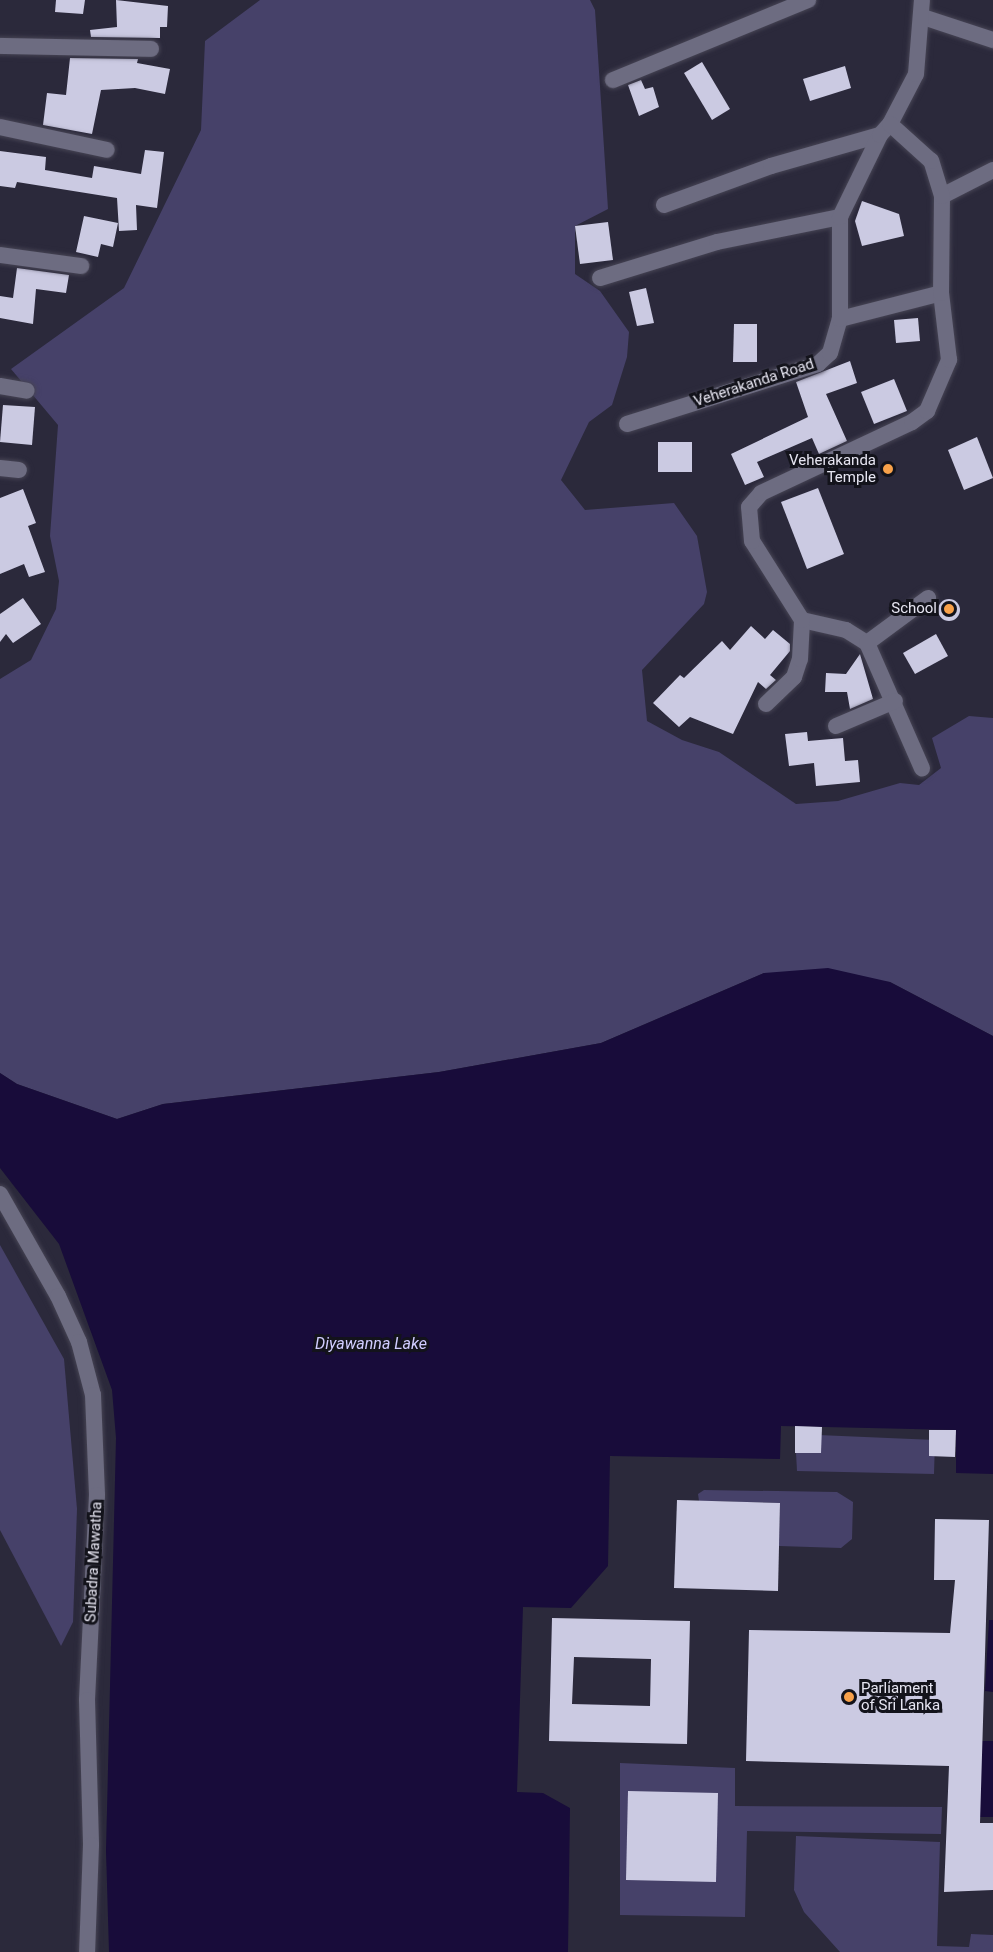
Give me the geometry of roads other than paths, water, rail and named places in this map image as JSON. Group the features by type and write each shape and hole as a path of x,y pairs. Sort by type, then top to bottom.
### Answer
{"street":[{"path":"613,80 808,0"},
{"name":"Veherakanda Road","path":"627,424 818,364 830,353 840,319 840,217 916,74 923,17 922,0"},
{"path":"923,17 993,40"},
{"path":"0,46 151,49"},
{"path":"0,127 107,150"},
{"path":"664,205 771,166 885,129 931,161 942,196 941,293 949,360 927,411 912,422 761,493 749,507 752,541 802,620 800,659 794,677 766,704"},
{"path":"942,196 993,170"},
{"path":"600,278 717,242 840,217"},
{"path":"0,255 81,266"},
{"path":"840,319 941,293"},
{"path":"0,386 27,391"},
{"path":"0,468 19,470"},
{"path":"867,643 928,598"},
{"path":"802,620 846,630 867,643 896,702 922,768"},
{"path":"836,726 896,702"},
{"name":"Subadra Mawatha","path":"0,1194 58,1296 79,1342 93,1395 97,1495 87,1952"}],"water":[{"name":"Diyawanna Lake","path":"828,968 890,982 993,1036 993,1474 956,1473 956,1430 781,1426 780,1459 610,1456 608,1566 571,1608 523,1607 517,1792 543,1793 570,1808 568,1952 109,1952 106,1851 116,1438 112,1390 59,1244 0,1168 0,1073 17,1084 117,1119 163,1104 439,1072 601,1043 764,973"},
{"path":"989,1620 993,1620 993,1692 985,1691"},
{"path":"982,1741 993,1741 993,1817 978,1817"}],"place":[{"name":"Veherakanda Temple","path":"888,469"},
{"name":"School","path":"949,609"},
{"name":"Parliament of Sri Lanka","path":"849,1697"}]}
